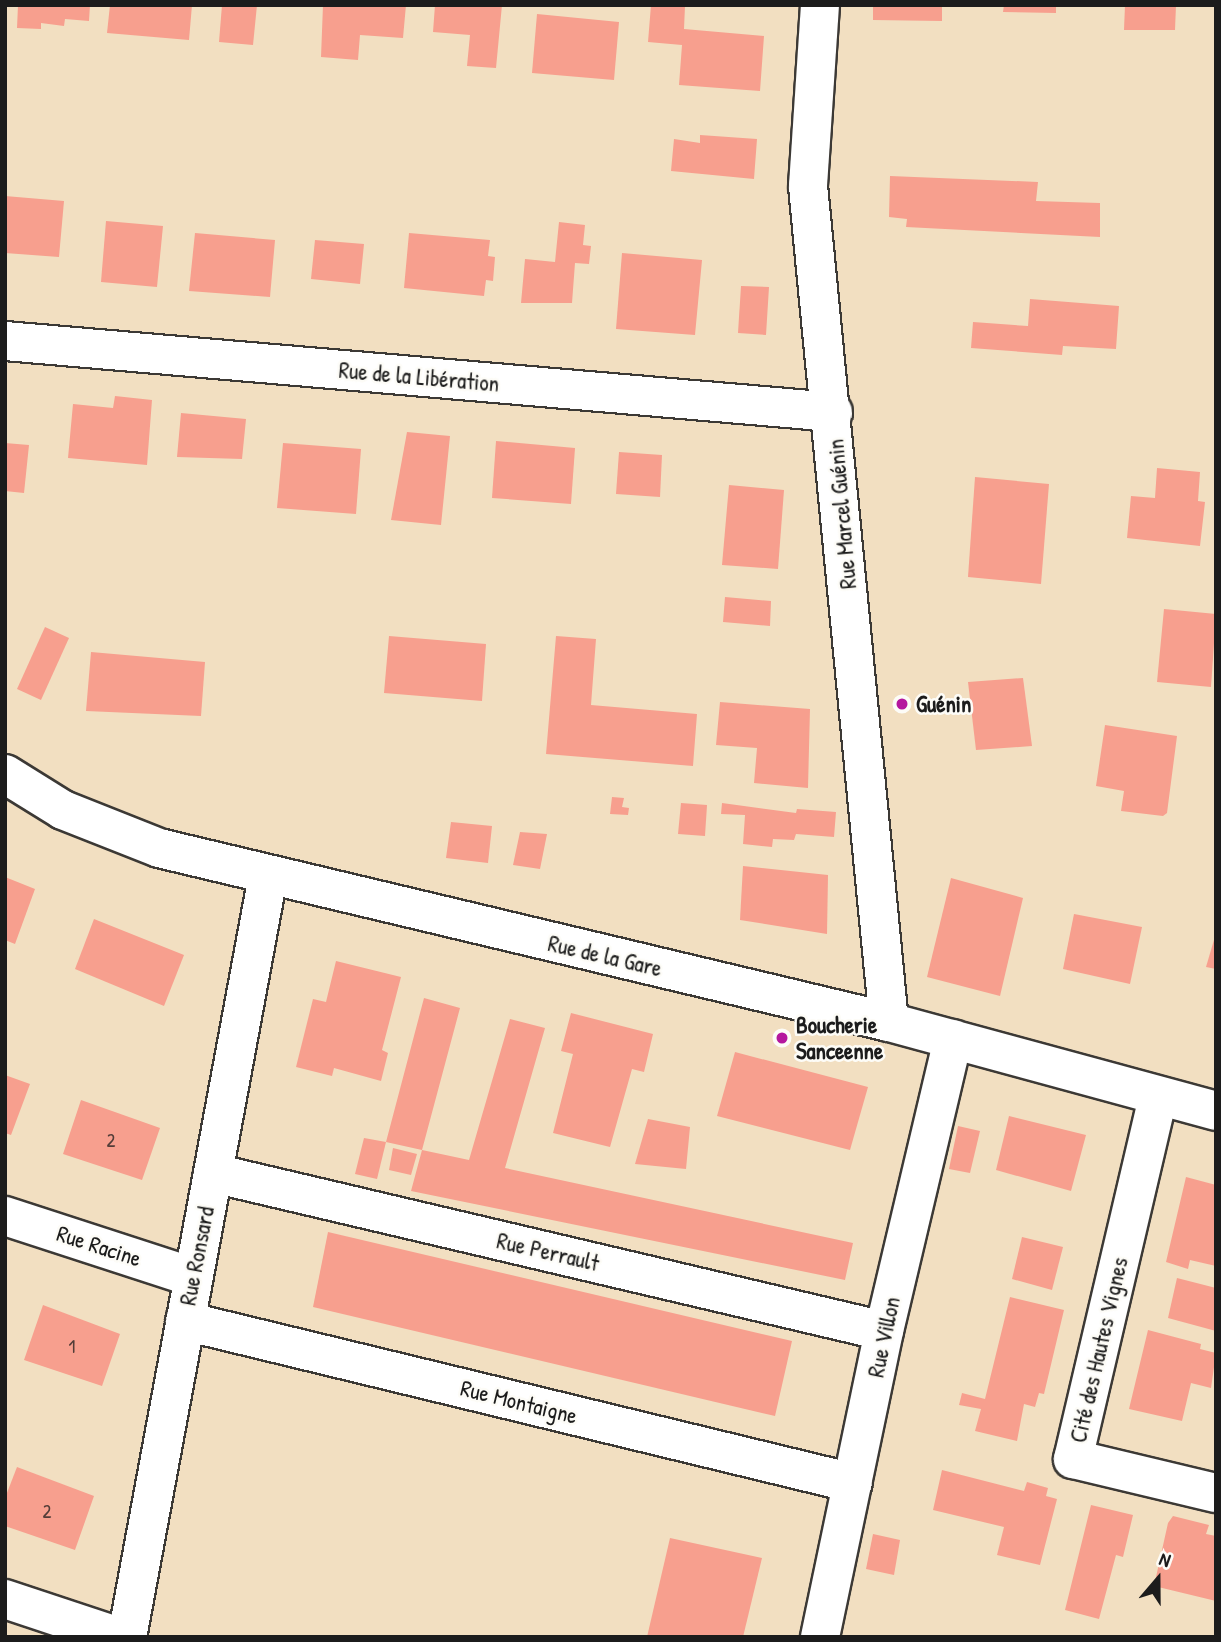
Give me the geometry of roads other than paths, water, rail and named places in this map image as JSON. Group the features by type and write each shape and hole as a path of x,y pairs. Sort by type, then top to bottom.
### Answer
{"street":[{"name":"Rue Marcel Guénin","path":"820,5 807,187 833,412 889,1022"},
{"name":"Rue de la Libération","path":"5,341 833,412"},
{"name":"Rue de la Gare","path":"5,774 63,810 159,848 889,1022 1216,1111"},
{"name":"Rue Ronsard","path":"127,1637 268,876"},
{"name":"Rue Villon","path":"820,1637 884,1331 953,1039"},
{"name":"Cité des Hautes Vignes","path":"1158,1097 1073,1459 1216,1493"},
{"name":"Rue Perrault","path":"213,1173 884,1331"},
{"name":"Rue Racine","path":"5,1216 193,1277"},
{"name":"Rue Montaigne","path":"185,1321 853,1483"},
{"path":"5,1599 119,1637"}],"place":[{"name":"Guénin","path":"902,704"},
{"name":"Boucherie Sanceenne","path":"782,1038"}]}
